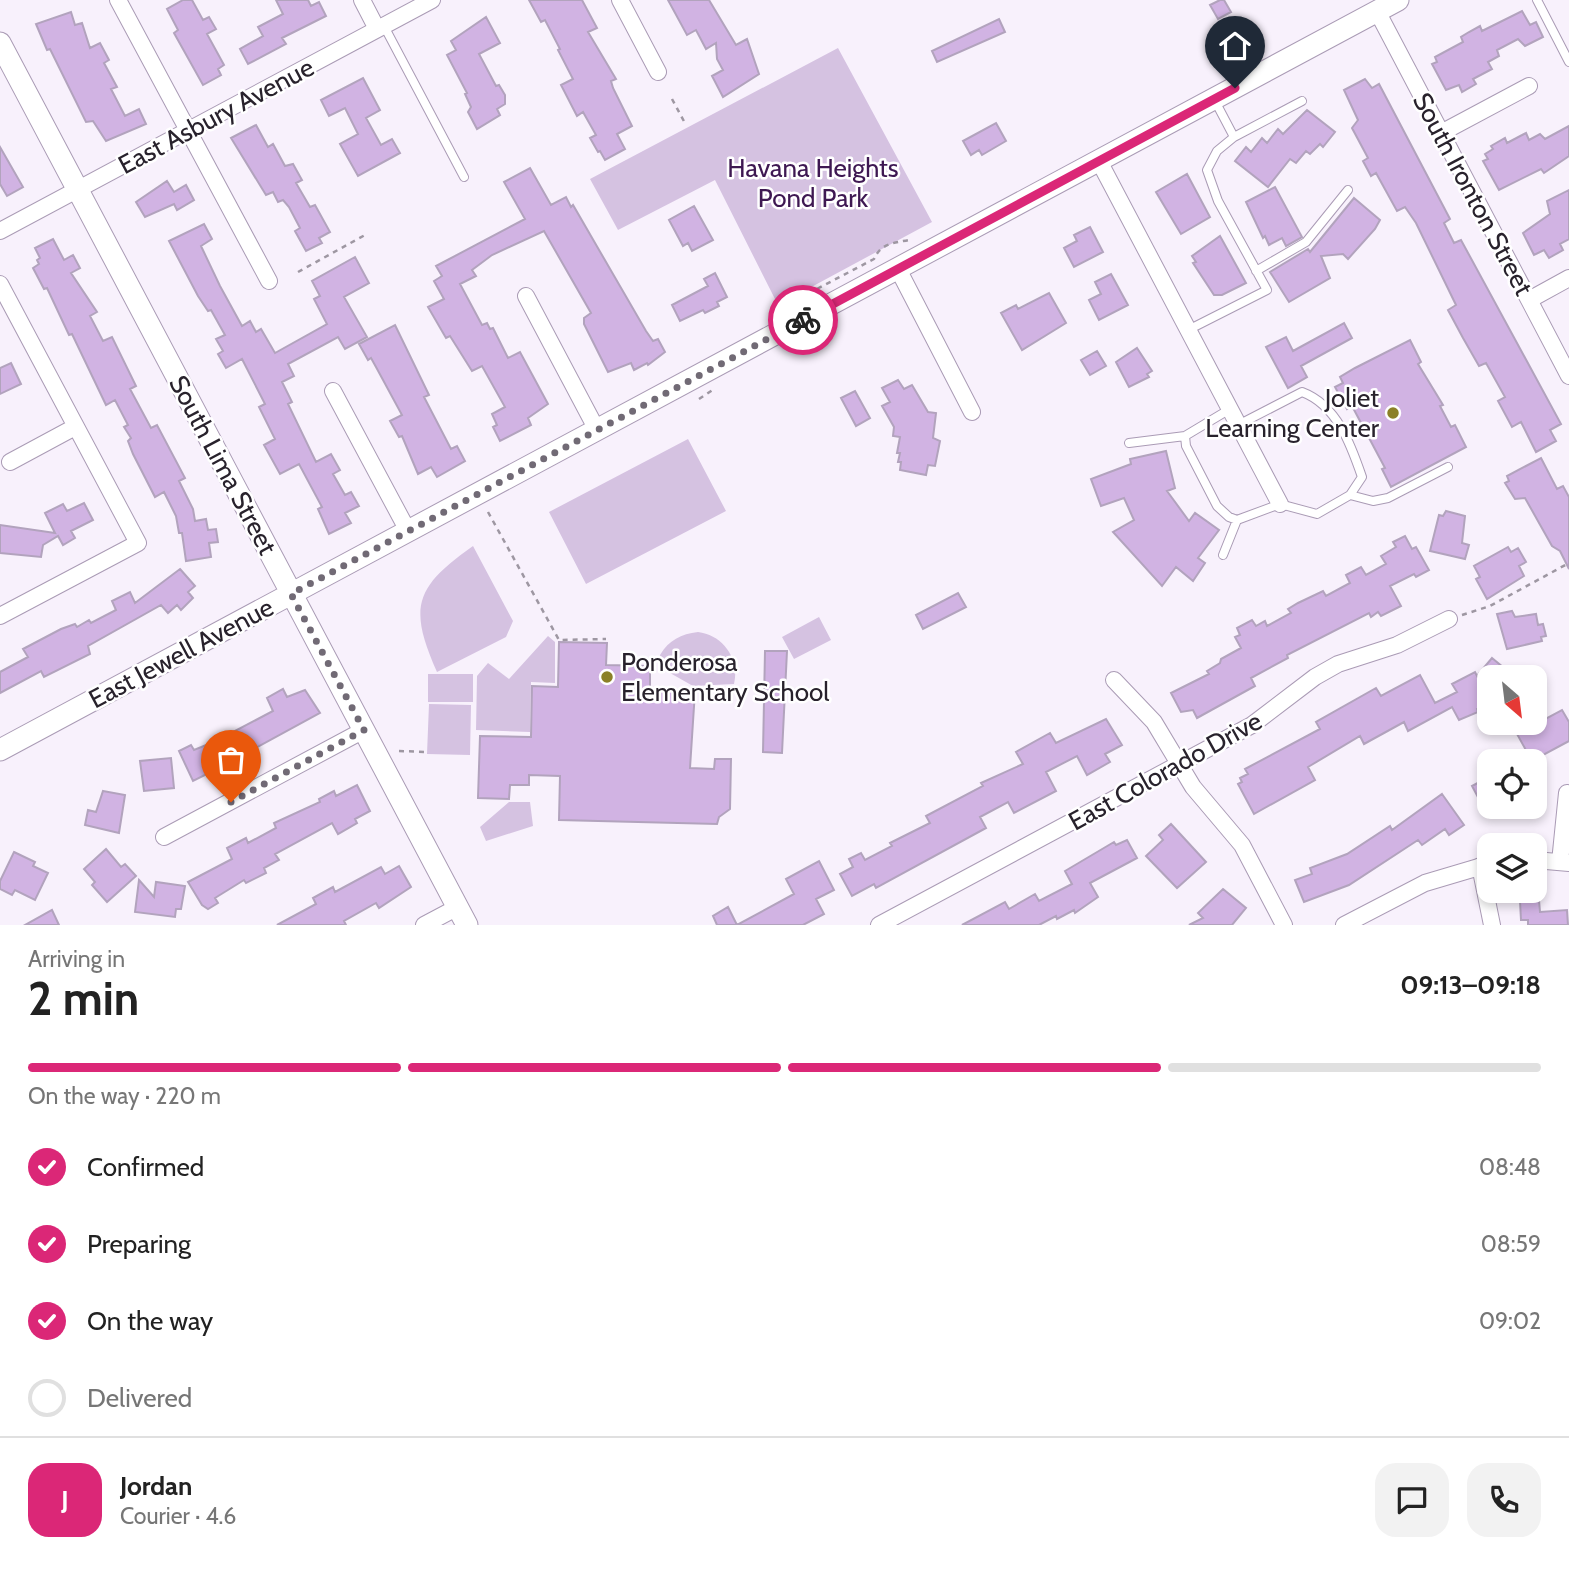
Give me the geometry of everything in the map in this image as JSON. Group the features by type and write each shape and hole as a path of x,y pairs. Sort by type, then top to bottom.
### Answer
{"street":[{"path":"118,0 269,281"},
{"path":"362,0 381,28"},
{"name":"East Asbury Avenue","path":"0,231 432,0"},
{"path":"620,0 658,72"},
{"name":"East Jewell Avenue","path":"0,750 1398,0"},
{"name":"South Ironton Street","path":"1377,12 1569,376"},
{"name":"South Lima Street","path":"0,43 462,916"},
{"path":"1441,133 1529,86"},
{"path":"1099,161 1280,505"},
{"path":"898,269 972,412"},
{"path":"1529,300 1569,278"},
{"path":"0,284 138,543 0,616"},
{"path":"526,296 597,430"},
{"path":"333,391 408,531"},
{"path":"10,462 75,427"},
{"name":"East Colorado Drive","path":"879,925 1252,725 1315,677 1338,664 1397,645 1449,619"},
{"path":"1114,680 1154,722 1204,802 1242,845 1284,925"},
{"path":"164,837 364,730"},
{"path":"1547,861 1565,862 1567,793"},
{"path":"1344,925 1425,883 1477,867"},
{"path":"1489,903 1492,925"},
{"path":"424,925 462,916"}],"lane":[{"path":"1537,0 1569,62"},
{"path":"381,28 464,177"},
{"path":"1213,99 1234,137"},
{"path":"1188,330 1267,290 1218,201 1207,170 1217,151 1234,137 1301,101"},
{"path":"1256,271 1306,242 1348,190"},
{"path":"1185,436 1186,446 1217,506 1229,517 1237,520 1280,505 1317,514 1350,495 1362,477 1353,451 1335,417 1316,397 1303,392 1238,425"},
{"path":"1129,443 1185,436 1230,409"},
{"path":"1350,495 1373,501 1388,498 1448,467"},
{"path":"1223,555 1237,520"}],"path":[{"path":"672,99 686,125"},
{"path":"298,272 365,235"},
{"path":"773,313 874,259 878,250 896,240 906,242 915,237"},
{"path":"488,512 559,640 606,639"},
{"path":"1449,619 1490,606 1569,563"},
{"path":"399,751 426,752"}],"green space":[{"name":"Havana Heights Pond Park","path":"838,48 932,222 778,305 715,180 618,230 590,179"},
{"path":"688,439 726,511 586,584 549,512"},
{"path":"473,546 513,621 506,637 437,672 422,631 422,600 439,574"},
{"path":"819,617 831,640 794,659 782,637"},
{"path":"698,632 715,638 728,650 734,666 734,684 693,686 663,669 660,655 667,645 681,636"},
{"path":"548,636 555,642 555,683 531,682 530,732 476,730 477,676 488,663 509,679"},
{"path":"428,674 473,674 473,702 428,702"},
{"path":"429,704 471,705 470,755 427,754"},
{"path":"509,802 530,802 533,826 486,841 480,827"}],"building":[{"path":"183,0 192,0 203,20 209,17 216,29 207,34 224,65 218,69 221,75 203,85 174,33 178,30 167,9"},
{"path":"276,0 308,0 311,6 319,2 326,16 282,38 286,44 248,64 240,49 263,36 258,27 283,14"},
{"path":"529,0 582,0 597,28 588,32 616,79 611,81 613,88 632,126 617,134 625,149 605,160 600,151 598,152 590,138 596,135 583,112 577,116 561,85 573,79 558,50 560,49 545,20 541,22"},
{"path":"668,0 709,0 736,45 747,39 759,74 723,97 712,76 723,70 717,59 716,43 706,49 696,30 687,35"},
{"path":"1224,0 1231,12 1218,19 1210,5"},
{"path":"1522,11 1530,25 1536,22 1543,37 1525,46 1518,39 1497,50 1499,56 1488,62 1492,69 1473,79 1476,84 1462,92 1459,85 1446,90 1432,64 1437,62 1435,57 1463,42 1461,37 1480,26 1482,31"},
{"path":"71,12 75,25 82,23 90,48 100,43 109,60 104,63 117,87 111,89 125,116 139,109 146,124 106,141 93,121 86,122 36,24"},
{"path":"486,17 500,43 479,54 496,86 499,85 505,95 505,104 497,109 500,115 477,129 468,112 471,107 465,94 467,93 447,55 456,50 451,41"},
{"path":"999,19 1005,32 937,62 932,51"},
{"path":"363,78 380,110 366,118 381,145 392,139 400,153 358,176 340,144 358,134 345,108 329,116 321,100"},
{"path":"1365,79 1372,88 1379,84 1450,219 1444,223 1454,243 1461,240 1561,424 1550,430 1556,441 1536,452 1521,422 1512,427 1498,401 1505,397 1486,363 1479,366 1448,310 1456,305 1416,223 1405,207 1397,211 1376,173 1371,176 1363,161 1368,158 1352,128 1358,120 1344,90"},
{"path":"1307,110 1335,132 1323,147 1320,144 1310,154 1306,151 1296,163 1290,159 1268,187 1235,161 1246,147 1251,152 1262,138 1267,143 1278,129 1283,134"},
{"path":"996,123 1006,141 982,155 979,150 971,155 963,141"},
{"path":"256,125 268,147 273,144 285,166 293,164 302,180 296,183 310,207 315,205 330,232 319,238 322,243 306,251 295,231 300,228 289,207 283,200 278,202 273,192 266,195 231,138"},
{"path":"1569,126 1569,156 1544,173 1541,169 1499,190 1483,161 1488,159 1485,154 1493,149 1491,146 1505,138 1507,143 1526,133 1529,140 1540,134 1545,139"},
{"path":"0,147 23,187 7,196 0,184"},
{"path":"530,168 551,205 566,197 571,207 573,205 646,331 653,341 658,339 665,352 648,365 647,363 634,370 631,363 608,372 584,324 584,318 591,313 544,231 492,255 472,270 476,276 460,284 482,325 487,323 490,329 493,328 508,358 520,352 548,404 528,418 531,425 500,441 493,427 497,425 492,414 505,407 482,366 472,371 450,336 446,338 428,307 444,299 434,281 442,276 436,266 525,219 504,182"},
{"path":"1187,174 1210,217 1181,234 1156,192"},
{"path":"167,181 174,192 186,185 194,200 177,210 174,204 145,217 136,202"},
{"path":"1275,187 1302,237 1286,246 1282,238 1269,245 1246,202"},
{"path":"1569,190 1569,239 1560,244 1563,250 1549,258 1544,250 1534,255 1523,233 1550,214 1547,201"},
{"path":"1354,198 1380,220 1375,229 1348,259 1343,254 1321,256 1330,278 1289,302 1270,272 1308,249 1310,252"},
{"path":"694,206 713,240 692,251 688,243 683,246 669,220"},
{"path":"204,224 212,239 201,246 242,326 250,321 256,332 261,329 275,353 327,324 314,299 320,296 312,281 355,257 369,283 344,297 367,337 345,349 338,337 288,364 294,376 282,382 292,402 288,404 316,462 331,454 340,470 333,474 345,495 351,492 359,506 345,513 351,523 329,534 318,509 322,507 299,464 280,474 264,445 275,439 259,407 265,404 242,359 226,368 218,354 223,351 216,339 225,335 211,310 208,311 198,296 169,241"},
{"path":"1090,227 1103,252 1074,267 1064,248 1077,241 1074,235"},
{"path":"1220,236 1246,283 1222,295 1214,295 1193,263 1196,262 1192,256"},
{"path":"53,239 64,260 73,255 80,268 71,273 97,312 90,316 103,341 112,337 136,386 130,389 151,428 157,425 185,478 179,481 193,509 195,521 206,519 208,530 216,529 218,542 209,543 211,557 186,561 182,533 179,533 176,516 164,492 155,497 133,454 128,441 131,438 124,427 128,425 115,400 106,405 72,334 69,335 47,288 44,289 33,268 39,264 37,260 40,258 35,248"},
{"path":"715,273 727,297 717,302 719,306 680,321 672,305 708,286 704,279"},
{"path":"1111,274 1128,305 1099,320 1089,300 1101,294 1095,282"},
{"path":"1049,293 1066,323 1022,350 1001,313 1016,305 1018,309"},
{"path":"1344,323 1352,338 1301,366 1307,377 1288,388 1266,347 1286,337 1293,351"},
{"path":"395,325 429,395 424,397 451,449 457,446 465,461 437,477 431,467 418,474 402,436 399,437 390,421 402,415 371,358 368,360 359,344"},
{"name":"Joliet Learning Center","path":"1410,340 1421,362 1418,364 1443,405 1440,406 1451,427 1455,425 1466,447 1391,487 1382,469 1385,468 1352,406 1347,409 1335,387 1343,383 1340,377"},
{"path":"1137,348 1152,371 1147,374 1149,377 1129,387 1116,362"},
{"path":"1097,351 1106,366 1090,375 1081,360"},
{"path":"11,363 21,384 0,394 0,368"},
{"path":"898,380 904,389 912,385 928,412 936,413 933,438 940,441 935,466 928,465 926,475 900,470 900,453 897,453 900,437 893,436 894,427 882,406 890,402 882,388"},
{"path":"855,391 870,418 856,426 841,398"},
{"path":"1166,451 1175,488 1167,491 1189,521 1195,513 1219,530 1198,558 1205,563 1193,581 1176,567 1162,586 1113,532 1134,520 1124,498 1101,506 1091,479 1131,464 1130,459"},
{"path":"1541,458 1557,489 1563,486 1569,497 1569,569 1560,551 1552,546 1525,498 1515,499 1505,483 1509,481 1507,476"},
{"path":"84,503 93,520 71,531 75,538 63,545 58,536 43,545 41,557 0,553 0,525 55,533 45,513 63,504 67,511"},
{"path":"1446,511 1465,516 1462,543 1469,545 1465,559 1430,551 1439,515 1443,516"},
{"path":"1405,536 1412,549 1416,547 1429,570 1390,586 1401,606 1381,616 1378,612 1371,617 1369,613 1287,655 1288,658 1251,678 1255,686 1197,718 1193,710 1181,712 1171,693 1209,674 1207,671 1220,663 1221,659 1241,648 1235,637 1240,635 1237,628 1252,620 1256,626 1265,621 1267,626 1291,613 1288,609 1298,603 1323,591 1326,596 1350,583 1346,575 1361,567 1366,575 1386,564 1381,556 1396,547 1393,542"},
{"path":"1508,547 1511,552 1518,548 1526,562 1519,566 1524,576 1487,599 1476,579 1480,577 1474,566"},
{"path":"180,569 195,586 188,592 193,598 181,610 177,605 168,613 161,605 88,646 90,654 44,677 41,671 0,693 0,672 28,657 23,649 61,629 75,624 77,627 89,620 91,623 116,610 112,601 130,592 135,603"},
{"path":"958,593 966,607 923,629 916,615"},
{"path":"1512,611 1515,617 1536,614 1538,625 1543,624 1546,636 1541,637 1542,641 1507,649 1497,614"},
{"path":"559,642 607,643 606,665 650,666 650,690 695,691 690,768 714,769 715,759 731,759 730,809 719,817 717,824 559,820 560,776 529,775 529,785 510,785 509,799 478,798 480,736 531,737 532,686 558,687"},
{"path":"765,651 787,651 782,753 763,752"},
{"path":"1492,658 1500,665 1486,665"},
{"path":"1475,672 1477,712 1459,720 1452,707 1408,731 1404,722 1364,744 1360,736 1308,767 1315,780 1254,814 1238,784 1242,782 1240,778 1248,774 1245,769 1320,729 1316,722 1376,688 1381,696 1420,675 1435,703 1457,692 1452,684"},
{"path":"283,689 287,697 305,690 320,713 250,751 247,745 193,781 179,751 191,745 194,750 216,741 273,711 267,698"},
{"path":"1562,710 1569,722 1569,741 1547,753 1547,749 1525,749 1518,735 1547,735 1547,718"},
{"path":"1106,719 1122,745 1105,754 1110,762 1087,775 1077,756 1046,772 1056,791 1014,813 1008,802 980,817 986,828 876,888 874,884 852,896 840,874 853,867 849,859 861,853 865,860 892,846 890,843 930,823 926,816 983,786 981,783 1023,764 1016,752 1050,733 1056,743"},
{"path":"171,758 174,788 144,791 140,761"},
{"path":"357,785 370,811 355,819 357,823 338,834 332,823 275,854 279,860 264,868 266,873 246,883 244,880 215,898 218,903 208,909 202,905 188,882 232,859 227,848 246,838 248,843 276,828 274,823 320,802 319,799 334,791 336,796"},
{"path":"103,791 125,795 119,833 85,825 88,810 96,812"},
{"path":"1442,794 1464,825 1449,835 1445,829 1422,845 1418,840 1349,885 1304,902 1295,880 1312,874 1310,868 1347,854 1390,826 1392,830"},
{"path":"1171,824 1206,862 1177,888 1146,856 1163,840 1159,835"},
{"path":"1127,840 1137,858 1090,883 1098,897 1075,913 1074,910 1039,925 962,925 1005,902 1009,909 1035,894 1039,901 1072,884 1065,871 1114,842 1116,845"},
{"path":"106,849 121,867 125,864 136,876 107,902 92,885 95,882 84,869"},
{"path":"14,852 35,862 33,866 48,873 35,900 15,890 12,895 0,889 0,881"},
{"path":"819,861 834,890 816,899 824,914 803,925 737,925 794,894 786,879"},
{"path":"399,866 411,887 379,908 376,903 344,921 346,925 277,925 316,904 313,898 333,887 335,892 381,867 385,874"},
{"path":"139,880 154,897 156,882 185,886 181,909 176,909 175,917 135,912"},
{"path":"1223,889 1246,908 1232,925 1189,925 1203,918 1198,913"},
{"path":"1520,903 1539,903 1540,912 1567,910 1568,925 1528,925 1528,920 1521,920"},
{"path":"728,907 737,925 717,925 713,916"},
{"path":"52,910 59,925 25,925"}],"way so far":[{"path":"231,802 364,730 291,594 803,320"}],"place":[{"name":"Joliet Learning Center","path":"1393,413"},
{"name":"Ponderosa Elementary School","path":"607,677"}],"route":[{"path":"803,320 1235,88"}]}
